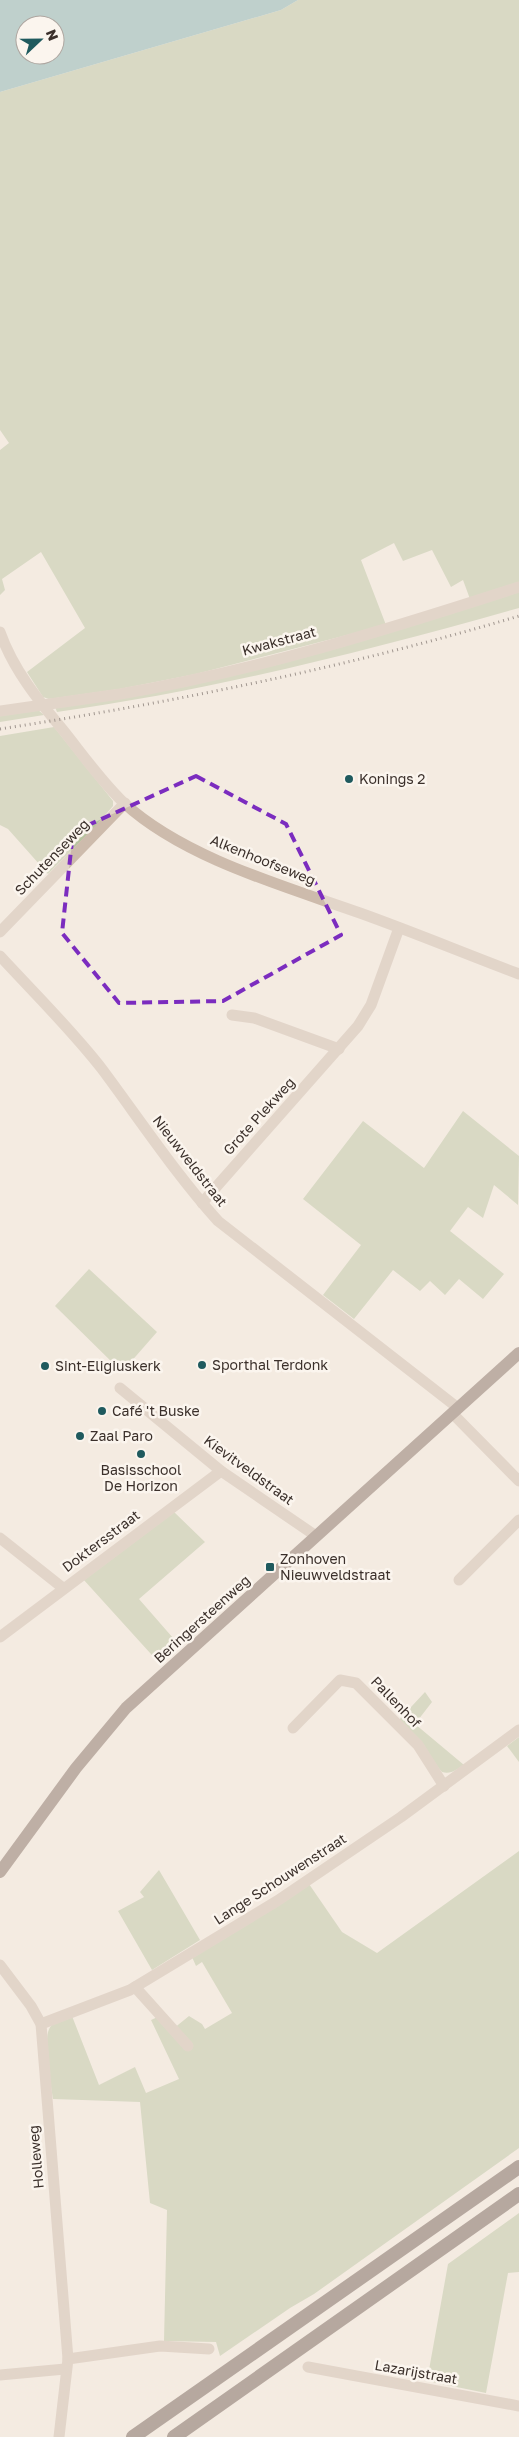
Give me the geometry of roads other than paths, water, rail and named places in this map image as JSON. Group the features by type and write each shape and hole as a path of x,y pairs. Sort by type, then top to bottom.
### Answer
{"highway":[{"path":"133,2437 519,2166"},
{"path":"174,2437 519,2194"}],"main road":[{"name":"Beringersteenweg","path":"0,1872 76,1768 126,1708 519,1353"}],"street":[{"name":"Kwakstraat","path":"0,711 121,694 276,659 445,611 519,587"},
{"name":"Alkenhoofseweg","path":"0,632 8,653 42,704 104,781 125,803 176,839 218,860 271,882 519,974"},
{"name":"Schutenseweg","path":"0,932 125,803"},
{"name":"Grote Plekweg","path":"202,1203 339,1049 371,1005 399,928"},
{"name":"Nieuwveldstraat","path":"0,956 71,1032 101,1068 202,1203 218,1221 455,1410 519,1481"},
{"path":"232,1015 254,1018 339,1049"},
{"name":"Kievitveldstraat","path":"120,1388 221,1471 316,1536"},
{"name":"Doktersstraat","path":"0,1637 62,1588 221,1471"},
{"path":"459,1580 519,1520"},
{"path":"0,1538 62,1588"},
{"name":"Pallenhof","path":"293,1728 340,1680 356,1683 418,1745 444,1786"},
{"name":"Lange Schouwenstraat","path":"40,2024 135,1987 277,1902 444,1786 519,1730"},
{"name":"Holleweg","path":"0,1965 30,2006 40,2024 67,2364 59,2437"},
{"path":"135,1987 188,2046"},
{"path":"0,2375 160,2346 209,2349"},
{"name":"Lazarijstraat","path":"308,2367 519,2406"}],"water":[{"path":"0,0 298,0 281,10 0,92"}],"railway":[{"path":"0,729 131,707 261,682 391,651 519,616"}],"place":[{"name":"Konings 2","path":"349,779"},
{"name":"Sporthal Terdonk","path":"202,1365"},
{"name":"Sint-Eligiuskerk","path":"45,1366"},
{"name":"Café 't Buske","path":"102,1411"},
{"name":"Zaal Paro","path":"80,1436"},
{"name":"Basisschool De Horizon","path":"141,1454"},
{"name":"Zonhoven Nieuwveldstraat","path":"270,1567"}]}
